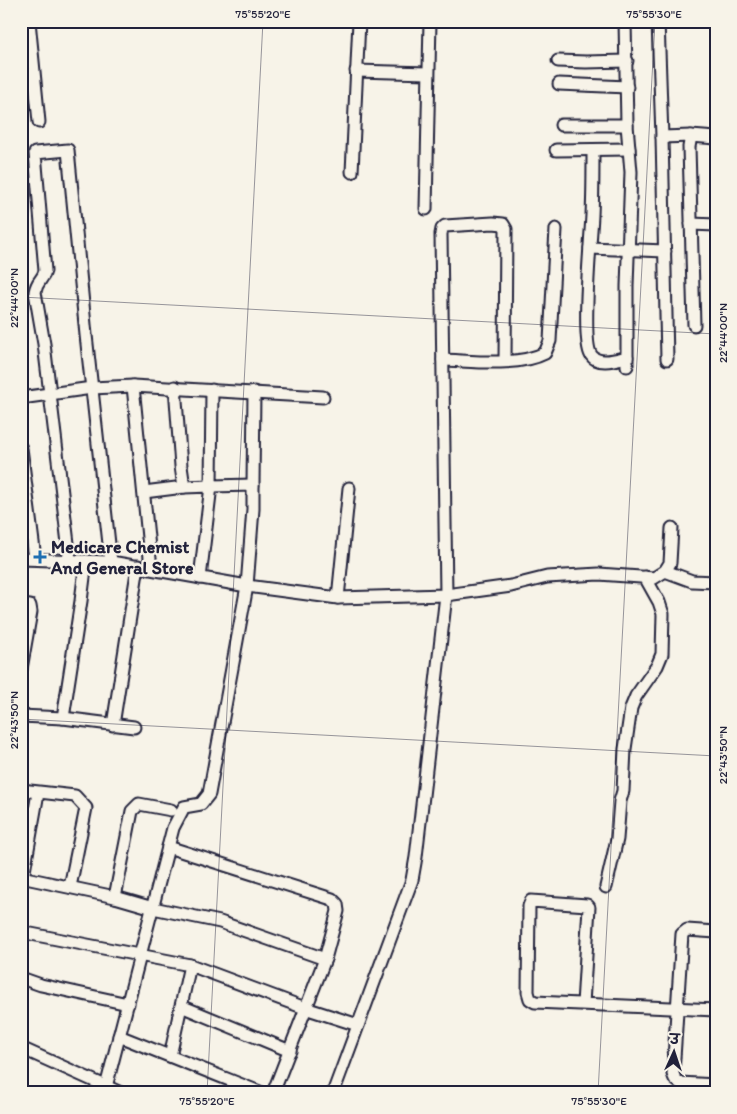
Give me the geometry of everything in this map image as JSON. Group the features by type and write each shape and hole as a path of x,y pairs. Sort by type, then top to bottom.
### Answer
{"street":[{"path":"29,21 39,122"},
{"path":"352,172 359,21"},
{"path":"426,209 430,21"},
{"path":"593,150 587,339 590,354 594,358 627,362 631,172 627,125 625,21"},
{"path":"658,21 667,359"},
{"path":"558,61 627,61"},
{"path":"356,71 428,73"},
{"path":"559,84 627,87"},
{"path":"561,125 627,125"},
{"path":"662,137 691,136 716,138"},
{"path":"691,136 689,147 694,325"},
{"path":"556,150 629,149"},
{"path":"70,560 50,394 35,292 36,283 44,275 45,271 35,154 68,150 110,562"},
{"path":"334,1093 412,880 420,833 446,595 442,228 444,226 493,223 503,224 506,230 505,361"},
{"path":"691,224 716,225"},
{"path":"443,360 505,361 533,359 545,353 550,341 556,229"},
{"path":"590,248 665,251"},
{"path":"133,386 151,568"},
{"path":"21,398 92,388 133,386 323,397"},
{"path":"175,388 184,487"},
{"path":"200,578 211,486 212,390"},
{"path":"106,1086 173,828 184,807 202,804 209,794 246,586 253,509 254,392"},
{"path":"21,448 35,558"},
{"path":"144,492 184,487 253,485"},
{"path":"338,598 349,488"},
{"path":"21,558 110,562 246,586 338,598 446,595 512,586 547,577 599,574 654,578 665,571 670,563 672,528"},
{"path":"63,718 86,561"},
{"path":"113,725 138,566"},
{"path":"665,571 692,581 716,582"},
{"path":"606,887 617,839 631,708 636,696 657,666 662,654 663,614 646,577"},
{"path":"21,604 30,606 31,612 21,668"},
{"path":"21,716 63,718 134,727"},
{"path":"21,790 75,796 86,808 70,887"},
{"path":"38,793 22,877 220,922 325,959"},
{"path":"115,897 134,807 139,804 171,810"},
{"path":"168,847 336,901 338,911 325,959 273,1093"},
{"path":"583,1004 589,907 587,905 531,901 529,906 528,982 530,999 535,1002 716,1010"},
{"path":"716,932 688,930 682,934 673,1074 674,1079 680,1083 716,1086"},
{"path":"21,932 190,965 305,1008 358,1025"},
{"path":"170,1056 190,965"},
{"path":"21,978 41,985 128,1004"},
{"path":"181,1006 290,1051"},
{"path":"119,1036 262,1093"},
{"path":"23,1052 121,1093"}],"place":[{"name":"Medicare Chemist And General Store","path":"40,557"}]}
